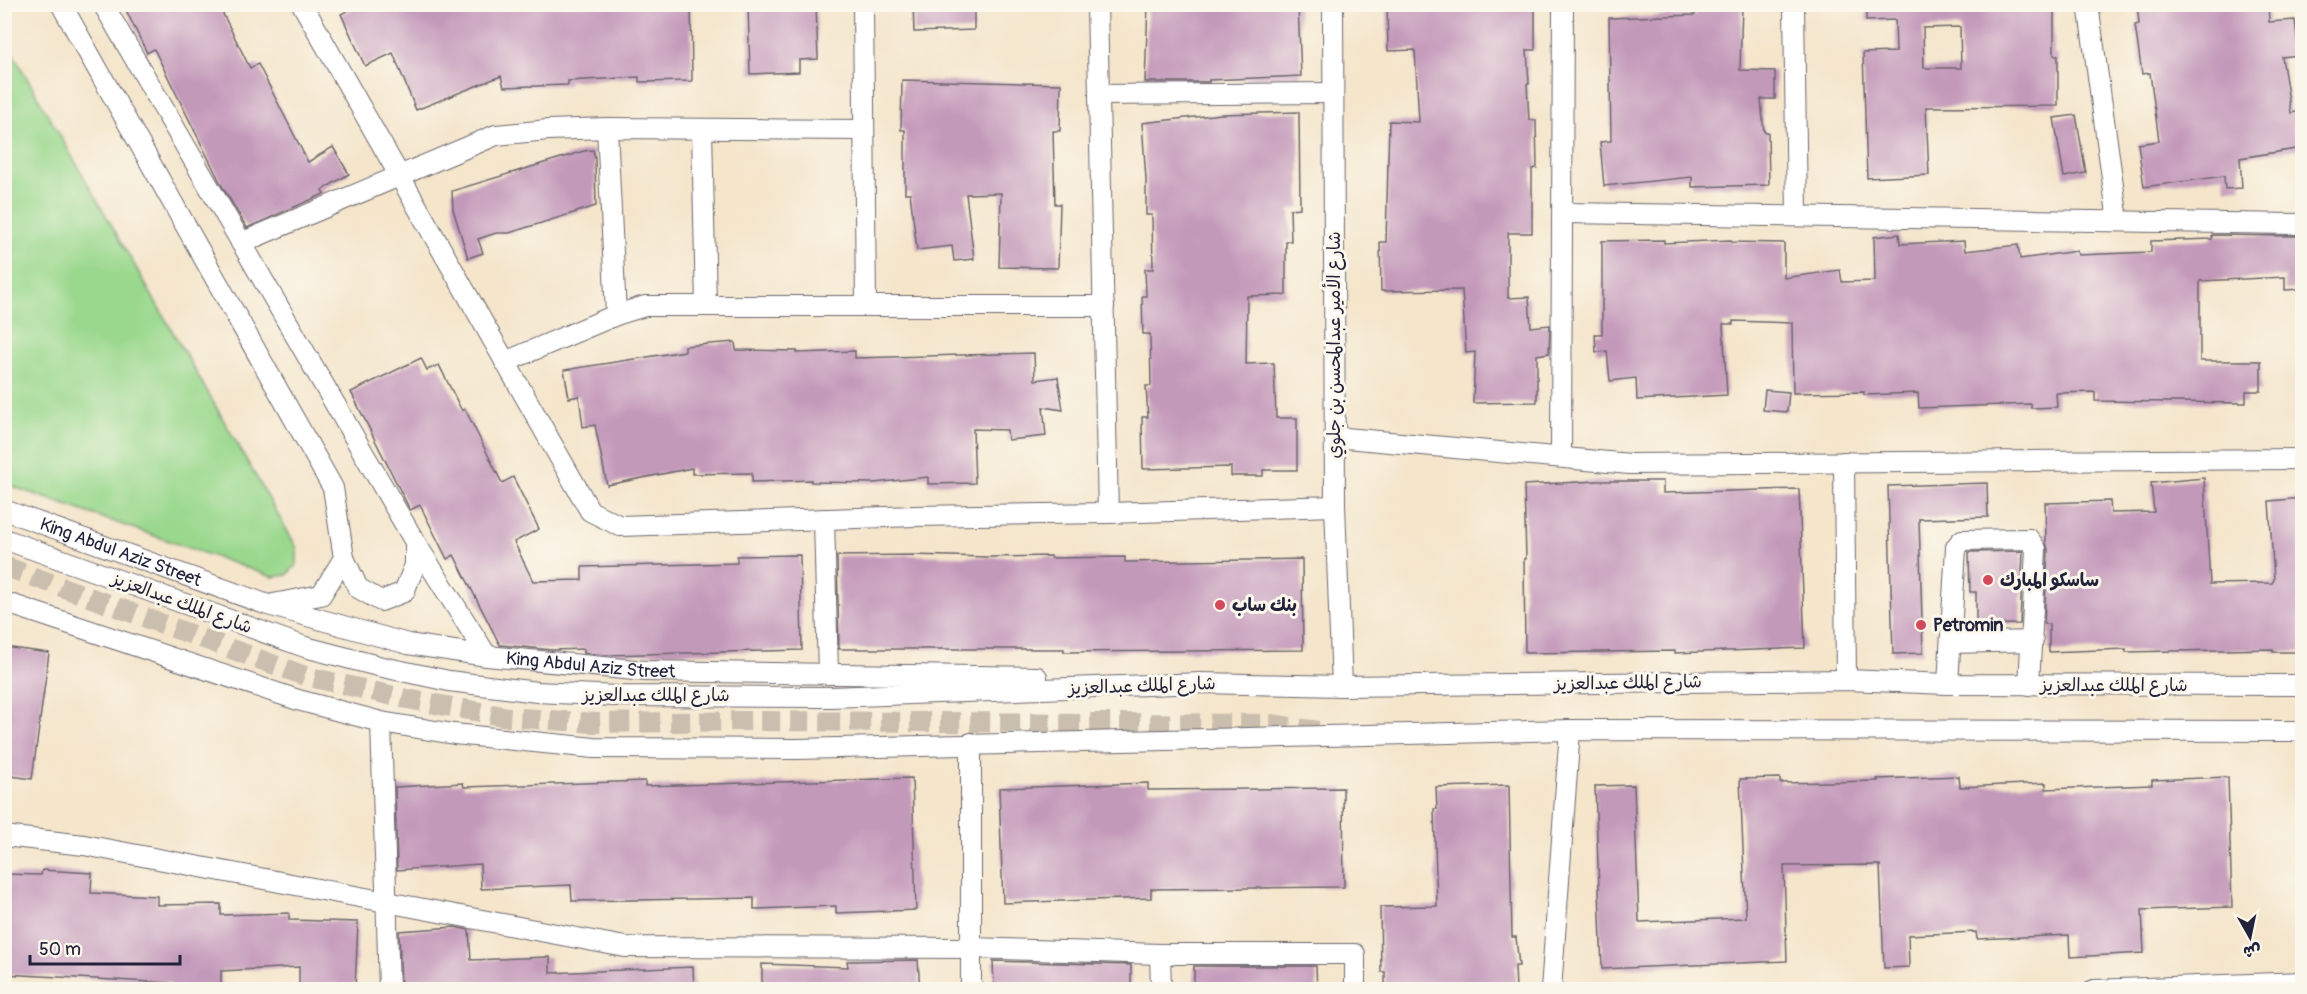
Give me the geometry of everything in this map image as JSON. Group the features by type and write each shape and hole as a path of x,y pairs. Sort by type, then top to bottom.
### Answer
{"street":[{"path":"61,4 333,488 344,558 358,588 381,601 404,592 415,565 415,542"},
{"path":"104,4 415,542 487,656"},
{"path":"302,4 591,511 620,526 1335,506"},
{"path":"863,4 866,306"},
{"path":"1097,4 1108,513"},
{"name":"شارع الأمير عبدالمحسن بن جلوي","path":"1333,4 1335,506 1342,686"},
{"path":"1561,457 1563,4"},
{"path":"1794,4 1797,216"},
{"path":"2088,4 2118,221"},
{"path":"1099,95 1333,93"},
{"path":"242,243 496,135 608,128 864,130"},
{"path":"608,128 616,315"},
{"path":"702,130 706,306"},
{"path":"1563,213 2302,224"},
{"path":"506,362 616,315 645,306 1104,306"},
{"path":"1335,437 1630,464 2302,459"},
{"path":"1844,462 1846,680"},
{"name":"King Abdul Aziz Street","path":"4,510 268,605 408,644 487,656 645,671 1056,677 1201,683"},
{"path":"824,519 828,674"},
{"path":"1948,684 1956,547 1962,540 2029,538 2036,549 2029,685"},
{"name":"شارع الملك عبدالعزيز","path":"4,539 305,646 378,666 449,681 537,692 616,696 831,697 1201,683 1342,686 1846,680 2029,685 2302,685"},
{"path":"268,605 321,595 344,558"},
{"path":"4,602 297,700 381,722 454,734 594,748 797,749 1570,730 2302,731"},
{"path":"1951,643 2033,641"},
{"path":"381,722 389,990"},
{"path":"1551,990 1570,730"},
{"path":"971,743 971,990"},
{"path":"4,836 84,844 625,947 972,948 1160,954 1355,954 1355,990"},
{"path":"1160,954 1161,990"},
{"path":"2094,990 2302,982"}],"green space":[{"path":"4,38 297,548 297,564 287,575 273,577 5,484"}],"building":[{"path":"123,4 218,4 250,68 258,64 308,162 333,147 349,174 322,190 324,194 247,228 223,188 154,49 147,53"},
{"path":"361,4 691,4 692,81 639,82 639,77 568,81 568,85 504,87 501,76 416,110 393,53 365,66 341,14"},
{"path":"748,4 816,4 818,59 799,60 799,72 750,74"},
{"path":"913,4 974,4 974,30 914,32"},
{"path":"1148,4 1298,4 1301,76 1209,80 1209,82 1145,82"},
{"path":"1387,4 1535,4 1535,50 1527,50 1529,120 1536,120 1537,168 1532,169 1532,233 1508,233 1508,298 1529,297 1531,327 1550,325 1549,353 1537,355 1537,402 1473,403 1475,352 1466,353 1462,290 1381,291 1380,242 1386,242 1389,121 1419,122 1415,50 1388,51"},
{"path":"1694,4 1742,4 1740,70 1775,71 1775,99 1761,99 1764,132 1768,132 1769,185 1692,187 1692,177 1604,186 1600,142 1611,141 1609,18 1695,15"},
{"path":"1866,4 2054,4 2054,55 2058,55 2058,106 1926,107 1929,175 1867,178 1863,53 1896,52 1895,20 1866,21","holes":["1960,27 1961,68 1924,68 1923,28"]},
{"path":"2137,4 2268,4 2269,22 2295,20 2299,55 2282,57 2291,113 2302,111 2302,148 2240,158 2242,188 2225,189 2224,176 2144,187 2138,144 2159,141 2150,73 2142,74 2135,25 2139,24"},
{"path":"902,80 1061,84 1060,131 1053,131 1055,204 1060,204 1058,268 999,267 1001,193 966,194 974,259 954,261 952,246 917,250 910,193 905,193 905,130 901,130"},
{"path":"1299,112 1300,208 1290,209 1291,241 1286,241 1286,295 1247,296 1246,364 1274,363 1276,418 1297,418 1297,470 1263,470 1263,476 1231,476 1231,467 1143,469 1142,417 1148,417 1146,386 1151,386 1150,334 1143,334 1142,296 1146,296 1145,269 1153,269 1152,215 1146,215 1142,123 1222,114"},
{"path":"2076,115 2086,173 2064,177 2054,118"},
{"path":"593,150 596,206 509,233 496,233 478,239 483,253 468,258 453,209 452,191"},
{"path":"1899,234 1900,244 1964,241 1965,251 2018,245 2020,259 2077,251 2078,255 2151,252 2151,241 2212,239 2212,235 2302,236 2302,289 2285,290 2285,277 2200,281 2200,361 2261,361 2261,391 2246,391 2246,403 2095,401 2095,392 2056,393 2057,407 2031,408 2031,404 1919,408 1918,393 1864,395 1864,392 1793,393 1792,323 1733,321 1733,324 1723,324 1727,395 1637,400 1636,378 1610,381 1607,351 1596,352 1595,334 1602,334 1602,241 1664,240 1664,243 1731,240 1731,242 1784,243 1784,278 1840,270 1842,282 1875,281 1874,237"},
{"path":"735,342 736,350 797,351 797,353 855,351 855,358 1034,353 1035,380 1058,377 1063,410 1043,407 1046,436 1008,440 1007,430 973,429 975,483 928,484 928,477 874,483 811,482 811,480 752,482 752,473 692,474 692,468 607,485 595,425 583,427 579,396 569,398 564,370 685,351 685,346"},
{"path":"421,358 427,370 439,365 462,411 465,409 502,483 513,477 539,529 514,542 533,581 582,580 582,567 737,563 737,556 800,555 802,650 606,655 584,653 584,649 552,650 500,645 454,555 447,559 420,505 410,510 351,392"},
{"path":"1765,390 1789,392 1787,412 1763,410"},
{"path":"2204,478 2210,584 2272,583 2274,580 2269,501 2302,498 2302,652 2273,652 2273,649 2126,652 2126,649 2049,652 2049,624 2044,624 2048,550 2045,503 2110,501 2111,513 2154,512 2151,483"},
{"path":"1597,481 1663,481 1663,493 1799,489 1805,648 1675,653 1675,651 1525,653 1524,485"},
{"path":"1987,483 1988,517 1919,519 1923,653 1893,654 1888,486"},
{"path":"2023,551 2020,624 1976,625 1976,592 1970,592 1969,552"},
{"path":"837,556 1125,557 1125,562 1302,559 1303,650 1064,652 1064,649 839,649"},
{"path":"4,647 49,653 32,779 4,775"},
{"path":"1959,776 1960,787 2046,783 2046,789 2152,785 2152,780 2228,777 2232,907 2142,910 2144,953 2070,957 2069,935 1977,939 1976,932 1908,935 1909,967 1884,968 1880,865 1784,866 1787,961 1602,969 1595,786 1634,785 1639,922 1746,918 1740,779 1780,778 1780,783 1878,781 1877,779"},
{"path":"912,778 916,910 836,913 836,906 754,909 754,898 572,901 571,885 481,889 480,864 397,870 395,787 463,783 464,787 645,781 645,786"},
{"path":"1148,783 1148,790 1343,788 1344,887 1151,889 1151,898 1003,903 999,788"},
{"path":"1509,785 1512,937 1516,937 1519,966 1515,966 1516,990 1385,990 1385,972 1381,972 1380,907 1437,906 1434,809 1437,809 1436,787"},
{"path":"42,870 92,873 91,893 157,896 157,905 221,904 221,915 289,913 289,920 358,922 355,990 299,990 299,967 221,971 221,988 169,989 169,983 4,974 4,874 41,875"},
{"path":"455,927 469,930 471,960 550,957 550,973 693,967 694,990 401,990 399,931"},
{"path":"918,960 920,990 762,990 762,964 848,967 847,961"},
{"path":"993,961 1131,965 1131,990 994,990"},
{"path":"1194,966 1316,966 1317,990 1194,990"}],"tunnel":[{"path":"4,566 305,676 407,699 508,717 595,723 754,721 1271,724 1318,731"}],"place":[{"name":"ساسكو المبارك","path":"1988,580"},
{"name":"بنك ساب","path":"1220,605"},
{"name":"Petromin","path":"1921,625"}]}
